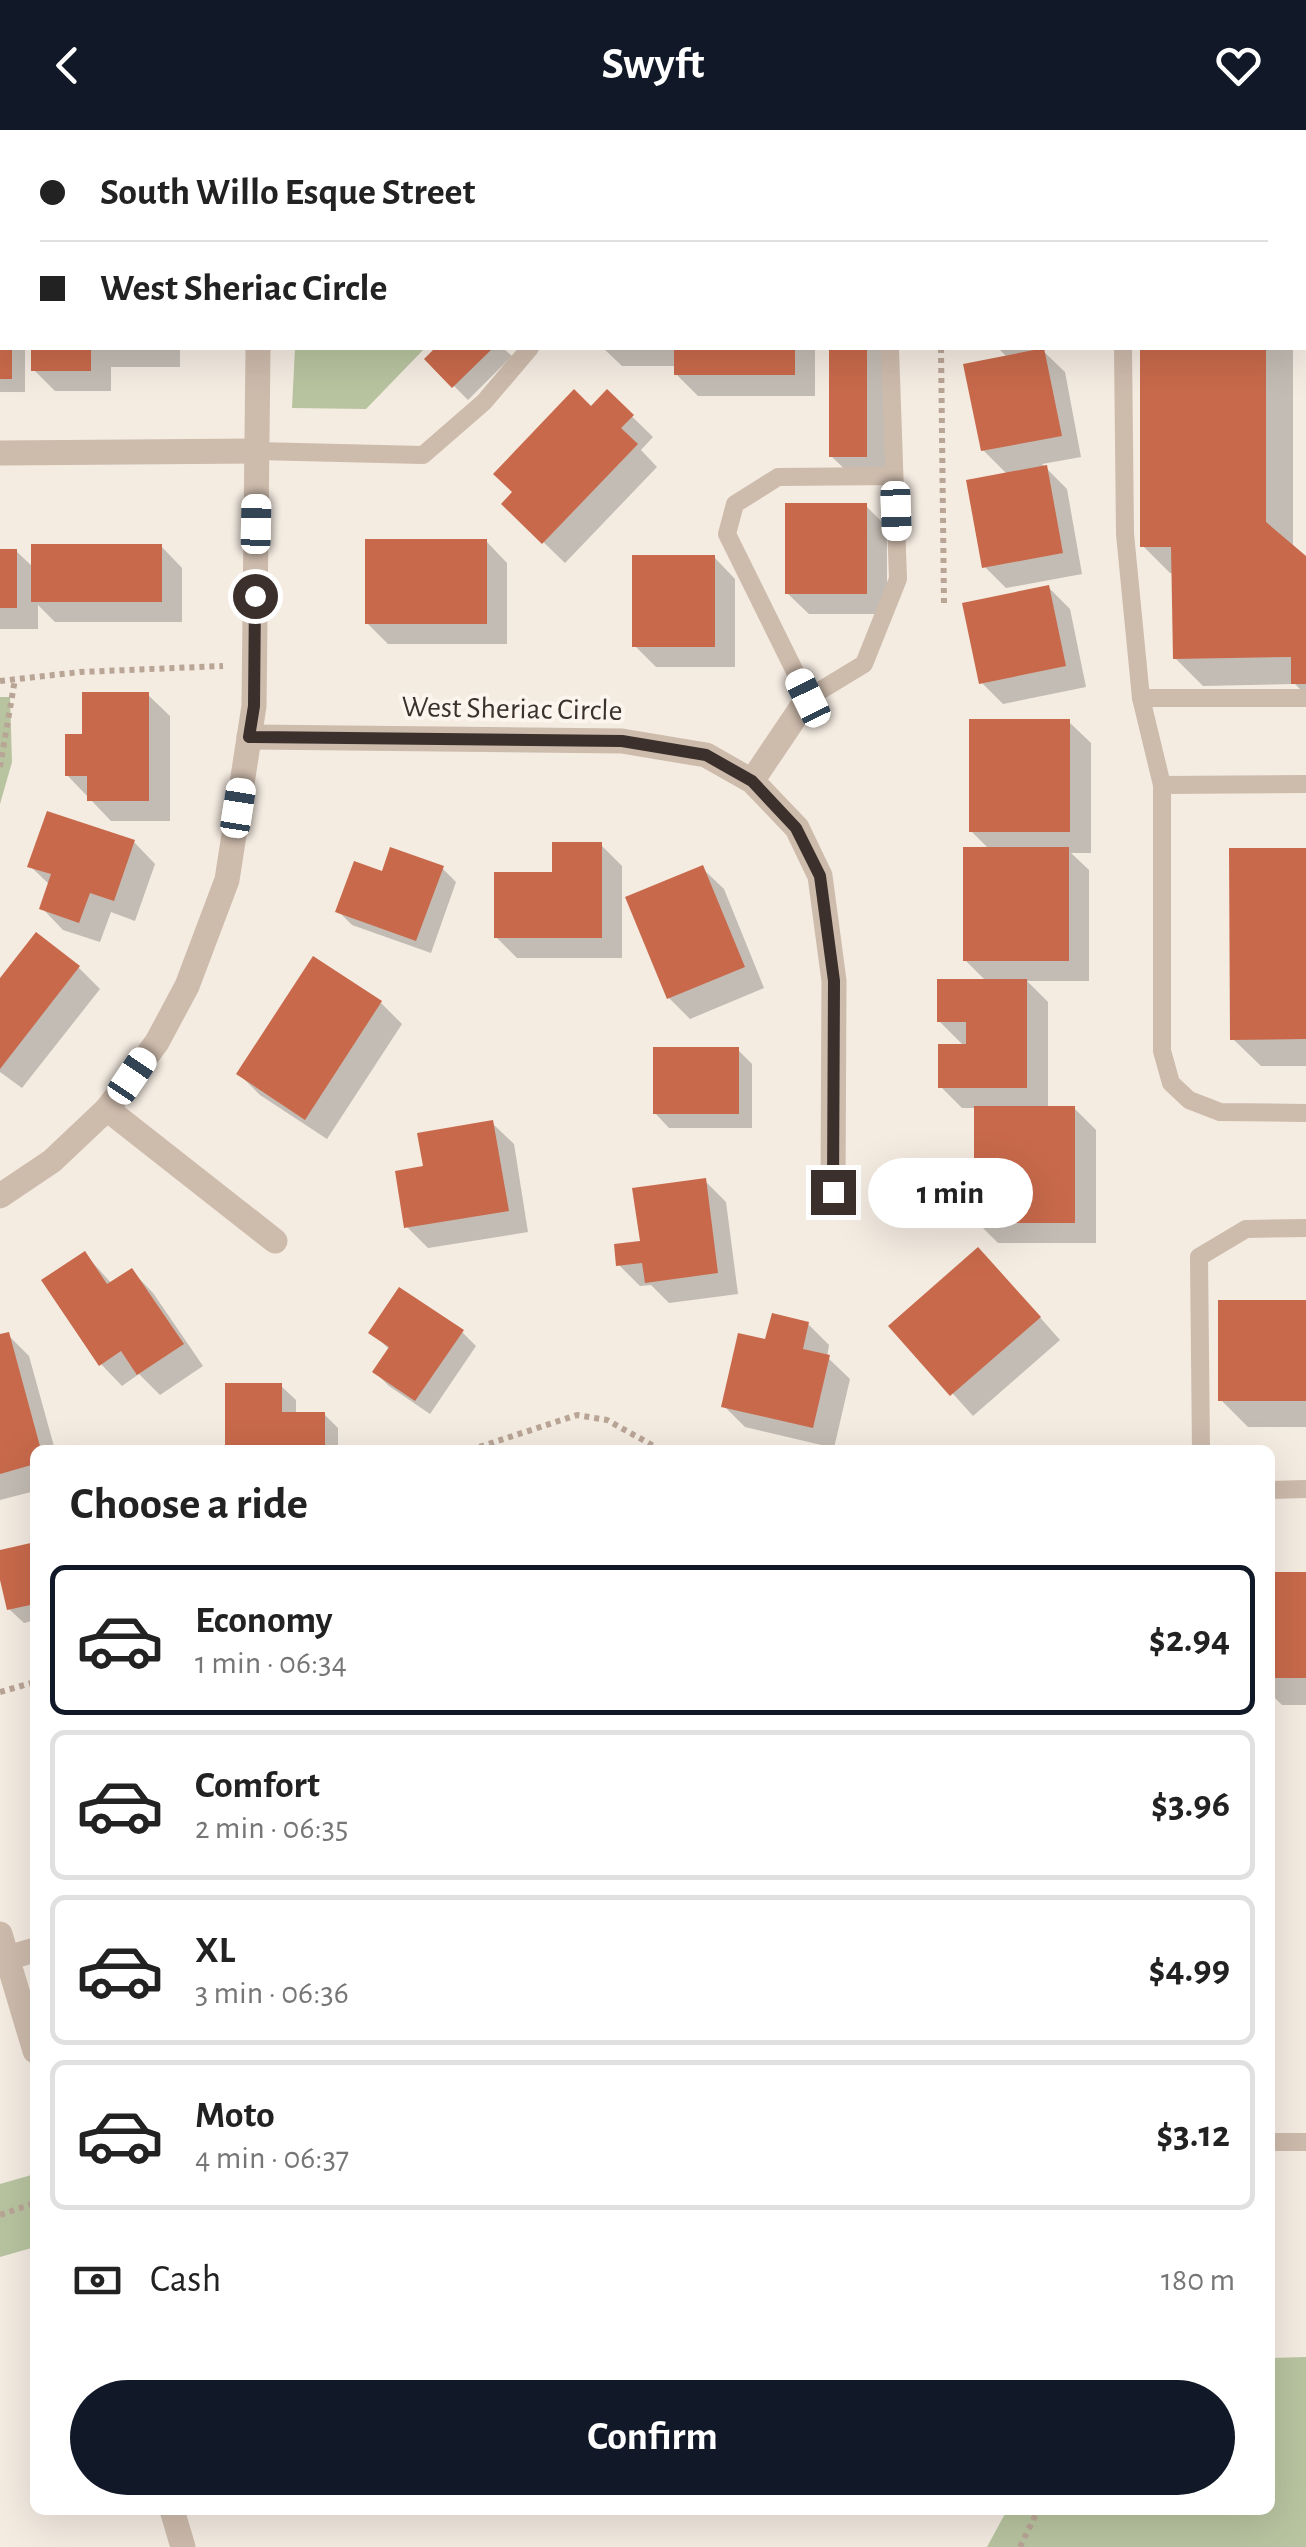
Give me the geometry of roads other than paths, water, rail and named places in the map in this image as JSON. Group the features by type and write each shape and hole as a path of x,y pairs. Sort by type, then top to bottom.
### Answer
{"street":[{"path":"0,1196 52,1161 108,1109 156,1042 187,986 227,880 254,706 258,350"},
{"path":"0,453 257,451"},
{"path":"752,781 808,698"},
{"name":"West Sheriac Circle","path":"249,737 622,741 706,755 752,781 796,828 820,876 834,981 833,1192"},
{"path":"108,1109 275,1241"},
{"path":"30,1949 4,1946 30,2035"},
{"path":"174,2515 184,2547"}],"lane":[{"path":"257,451 423,454 484,402 528,350"},
{"path":"890,350 898,580 864,664 808,698 726,534 735,504 778,477 894,476"},
{"path":"1123,350 1124,534 1141,698 1162,786 1162,1051 1170,1083 1189,1100 1220,1112 1306,1113"},
{"path":"1141,698 1306,698"},
{"path":"1162,786 1306,784"},
{"path":"1201,1445 1199,1257 1246,1229 1306,1228"},
{"path":"1275,1490 1306,1490"},
{"path":"1275,2142 1306,2142"}]}
